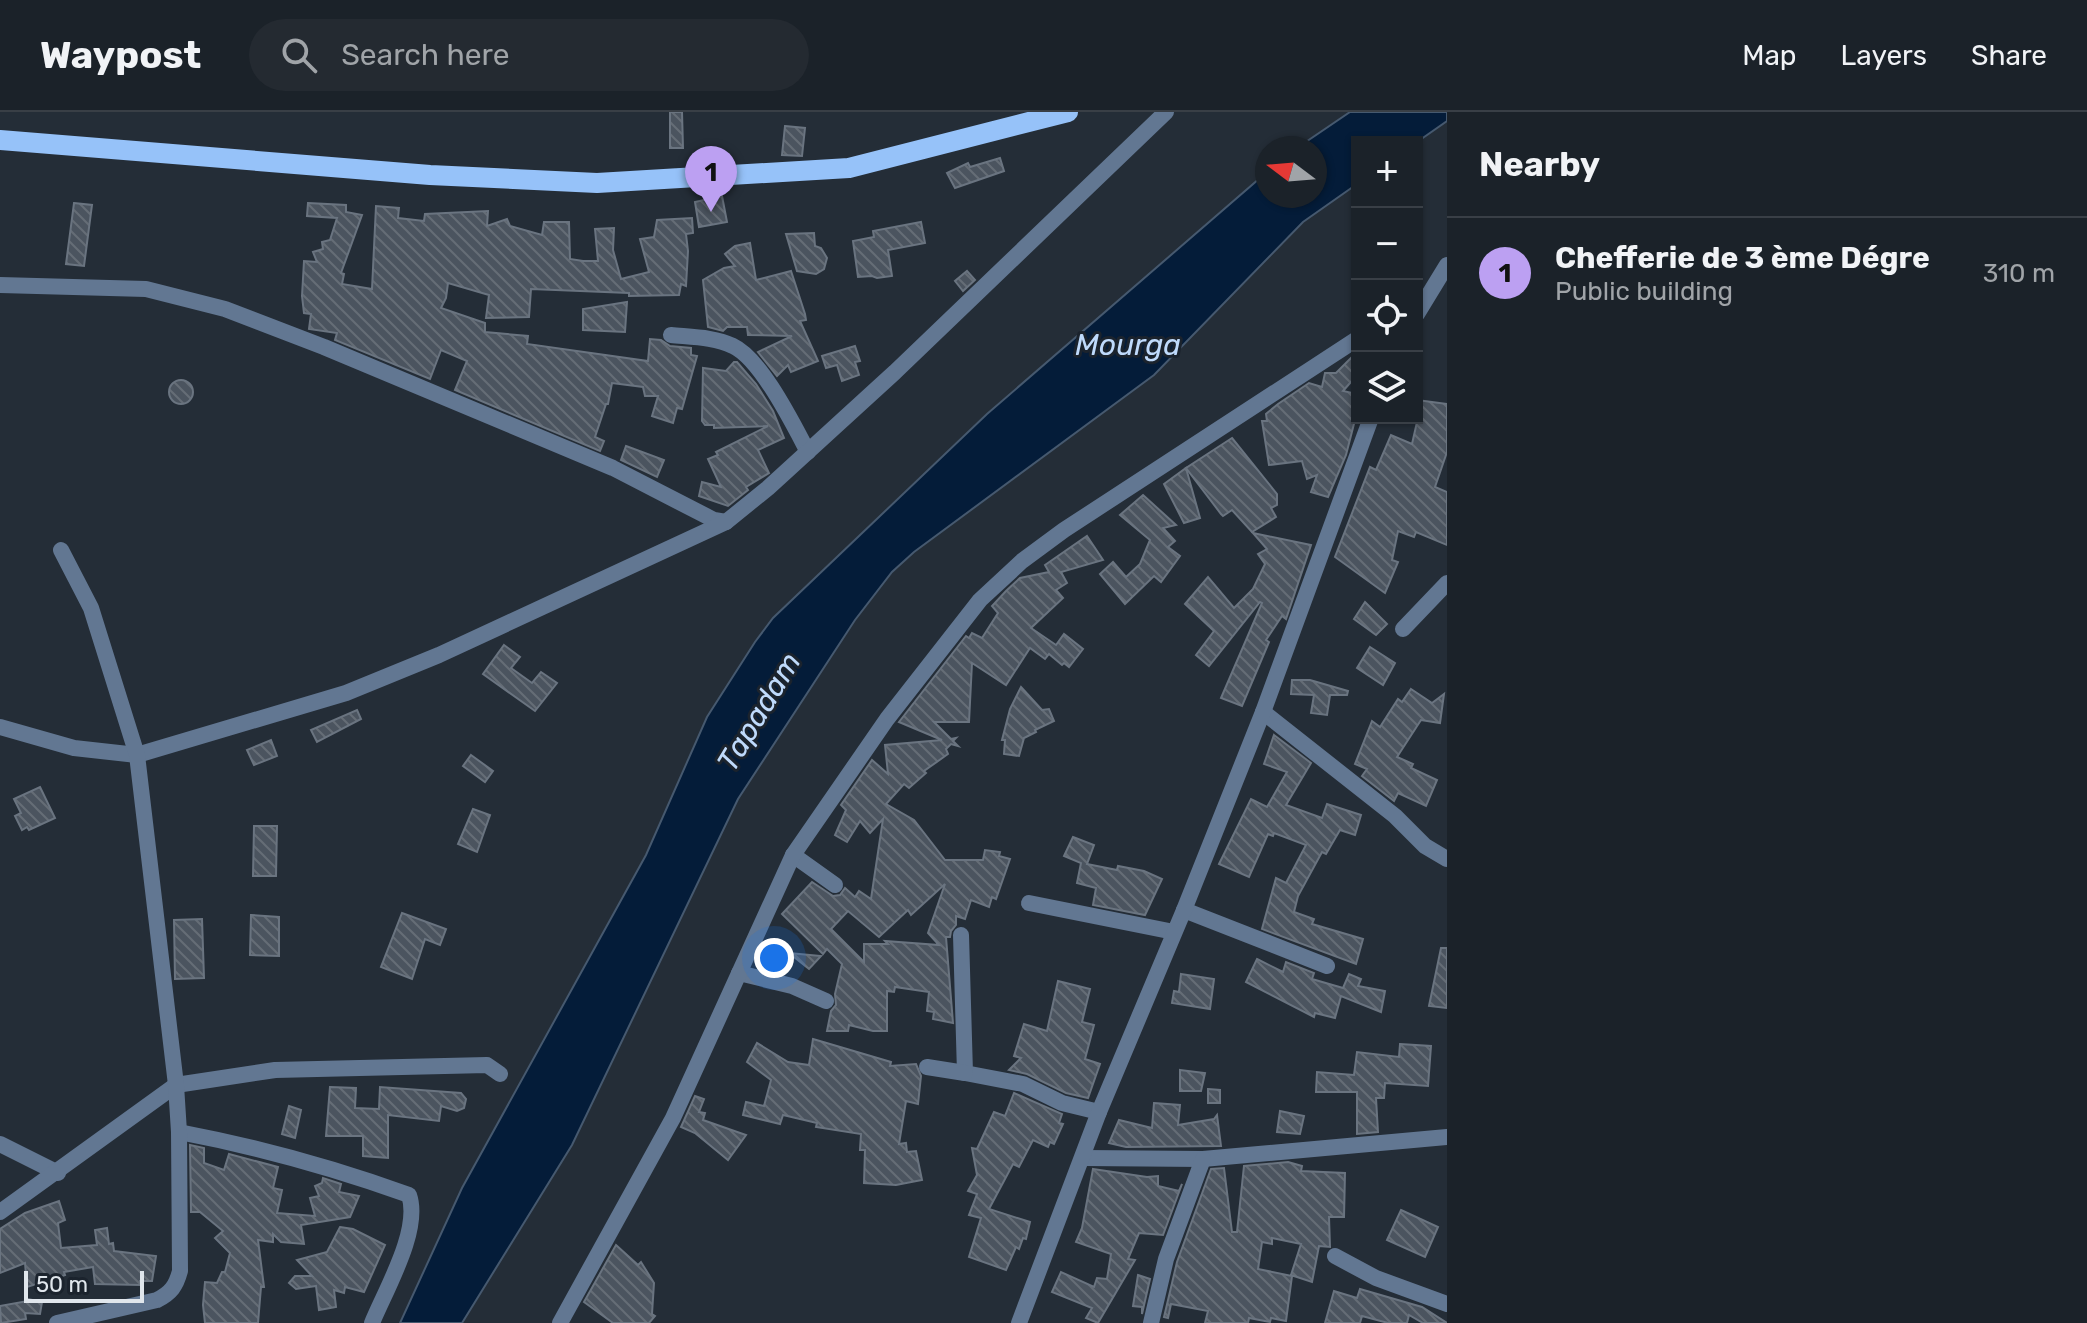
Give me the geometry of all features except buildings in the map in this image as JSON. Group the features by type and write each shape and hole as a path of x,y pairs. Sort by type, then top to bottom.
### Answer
{"main road":[{"path":"0,140 430,175 597,183 849,168 1068,112"}],"street":[{"path":"0,727 74,748 137,755 346,693 466,643 726,522 895,372 1166,112"},
{"path":"1423,304 1447,265"},
{"path":"0,285 146,289 225,309 613,468 714,520 726,522"},
{"path":"671,335 711,340 733,346 746,355 778,397 808,452"},
{"path":"560,1323 673,1118 793,855 887,719 980,600 1022,561 1064,530 1351,343"},
{"path":"1019,1323 1099,1112 1263,712 1369,424"},
{"path":"61,550 91,608 137,755 176,1085 180,1271 176,1284 167,1295 121,1316 64,1322"},
{"path":"1403,629 1447,583"},
{"path":"1263,712 1395,816 1425,846 1447,859"},
{"path":"793,855 835,885"},
{"path":"1029,903 1174,932"},
{"path":"1184,910 1327,966"},
{"path":"961,935 965,1073"},
{"path":"739,973 792,986 826,1001"},
{"path":"0,1212 176,1085 275,1070 487,1065 500,1074"},
{"path":"927,1067 1023,1084 1062,1103 1099,1112"},
{"path":"179,1132 253,1146 409,1195 413,1207 411,1228 372,1323"},
{"path":"1083,1158 1203,1159 1447,1137"},
{"path":"0,1144 58,1173"},
{"path":"1151,1323 1166,1259 1203,1159"},
{"path":"1335,1256 1376,1278 1447,1304"}],"water":[{"name":"Mourga","path":"1350,112 1447,112 1447,121 1423,138 1351,136 1351,188 1327,205 1327,136 1315,136"},
{"name":"Mourga","path":"1255,182 1255,208 1323,208 1303,222 1154,375 914,552 892,572 855,620 738,799 572,1145 462,1323 400,1323 462,1188 646,855 707,717 755,642 773,618 987,414"}],"place":[{"name":"Chefferie de 3 ème Dégre","path":"711,212"}],"water label":[{"name":"Tapadam","path":"759,712"}]}
